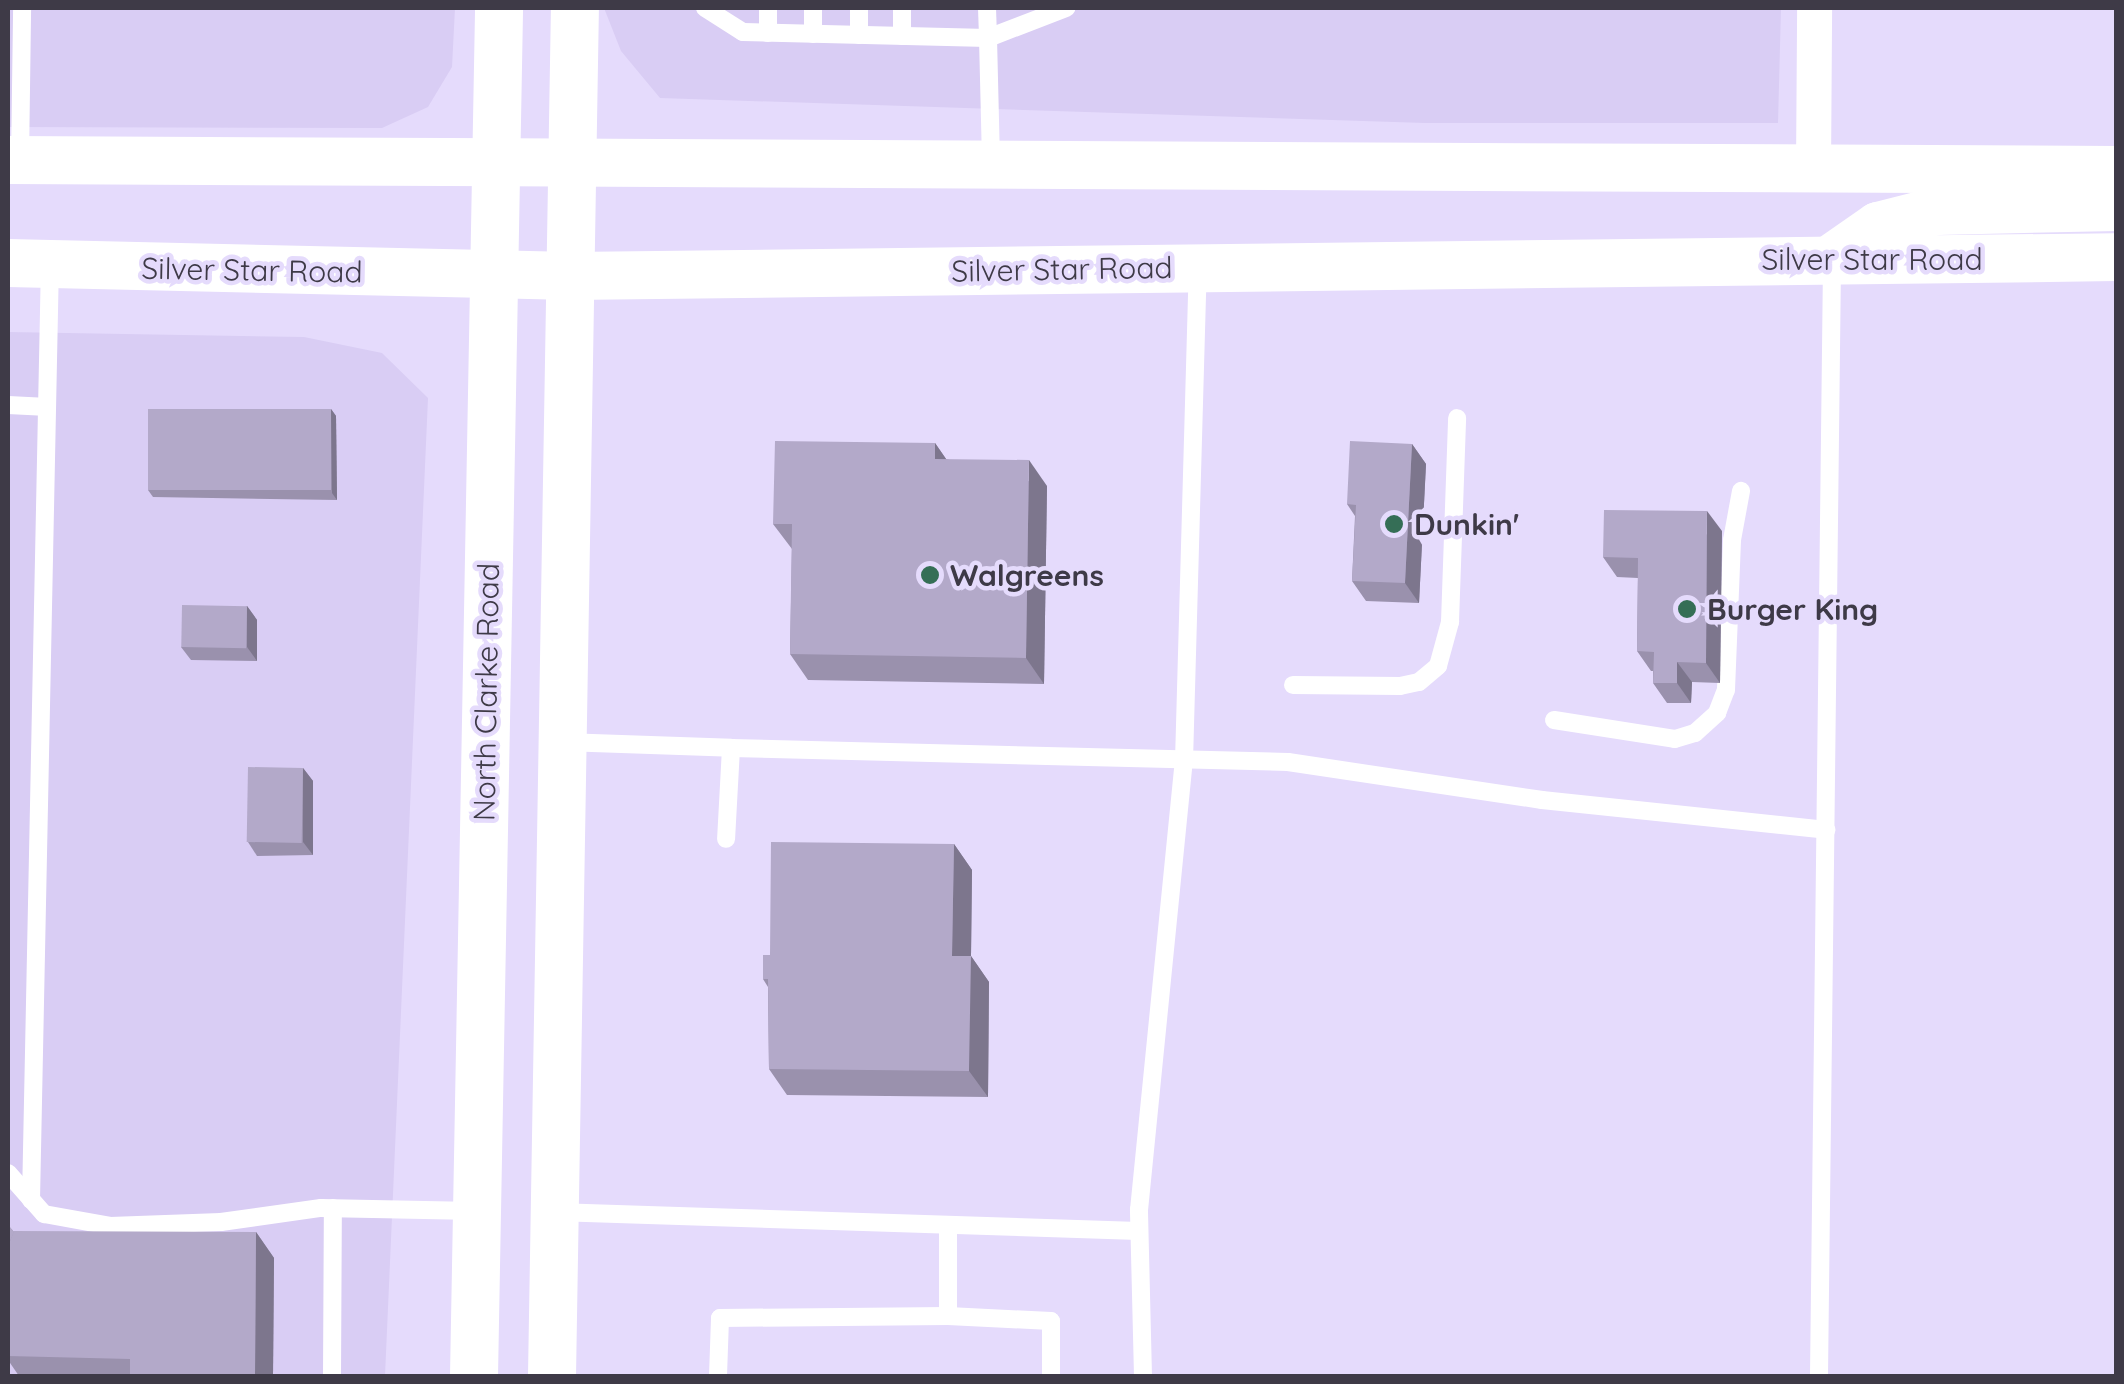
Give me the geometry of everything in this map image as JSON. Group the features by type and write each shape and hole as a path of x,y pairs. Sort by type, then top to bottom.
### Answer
{"main road":[{"name":"North Clarke Road","path":"474,1376 498,8"},
{"path":"552,1376 575,8"},
{"path":"14,160 496,166 2116,170"},
{"path":"1832,258 1878,226 1936,212 2116,207"},
{"name":"Silver Star Road","path":"29,264 571,276 2116,257"},
{"path":"477,1210 555,1212"}],"street":[{"path":"1813,169 1814,8"}],"lane":[{"path":"14,160 22,8"},
{"path":"706,8 768,33 988,38 1066,8"},
{"path":"768,8 768,33"},
{"path":"814,8 814,34"},
{"path":"859,8 859,35"},
{"path":"902,8 902,36"},
{"path":"987,8 992,166"},
{"path":"1820,1376 1832,258"},
{"path":"29,264 43,407 31,1200"},
{"path":"1143,1376 1139,1231 1184,761 1198,267"},
{"path":"8,406 43,407"},
{"path":"1294,685 1400,686 1419,682 1438,666 1450,622 1457,418"},
{"path":"1554,720 1676,740 1694,734 1717,713 1726,690 1732,540 1741,491"},
{"path":"563,742 1288,762 1542,800 1826,830"},
{"path":"726,839 730,748"},
{"path":"8,1173 44,1214 110,1226 334,1208 477,1210"},
{"path":"332,1376 334,1208"},
{"path":"555,1212 1139,1231"},
{"path":"948,1225 948,1316"},
{"path":"718,1376 720,1318 948,1316 1050,1321 1052,1376"}],"shaded area":[{"path":"8,8 455,8 452,67 428,107 382,128 8,127"},
{"path":"604,8 1781,8 1778,123 1425,123 660,98 621,51"},
{"path":"8,332 304,337 382,353 428,398 385,1376 8,1376"}],"building":[{"path":"148,409 331,409 331,490 148,490"},
{"path":"775,441 935,443 935,459 1029,460 1026,658 790,654 792,524 773,524"},
{"path":"1350,441 1412,444 1405,583 1352,581 1356,505 1347,504"},
{"path":"1604,510 1707,511 1706,663 1677,662 1677,683 1653,683 1654,652 1637,651 1638,558 1603,557"},
{"path":"182,605 247,606 246,648 181,647"},
{"path":"248,767 303,768 302,843 247,842"},
{"path":"771,842 954,844 952,956 971,956 969,1071 769,1069 768,979 763,979 763,955 770,955"},
{"path":"8,1225 14,1232 8,1246"},
{"path":"14,1231 256,1232 255,1376 130,1376 130,1359 8,1356 8,1246"}],"place":[{"name":"Dunkin'","path":"1394,524"},
{"name":"Walgreens","path":"930,575"},
{"name":"Burger King","path":"1687,609"}]}
